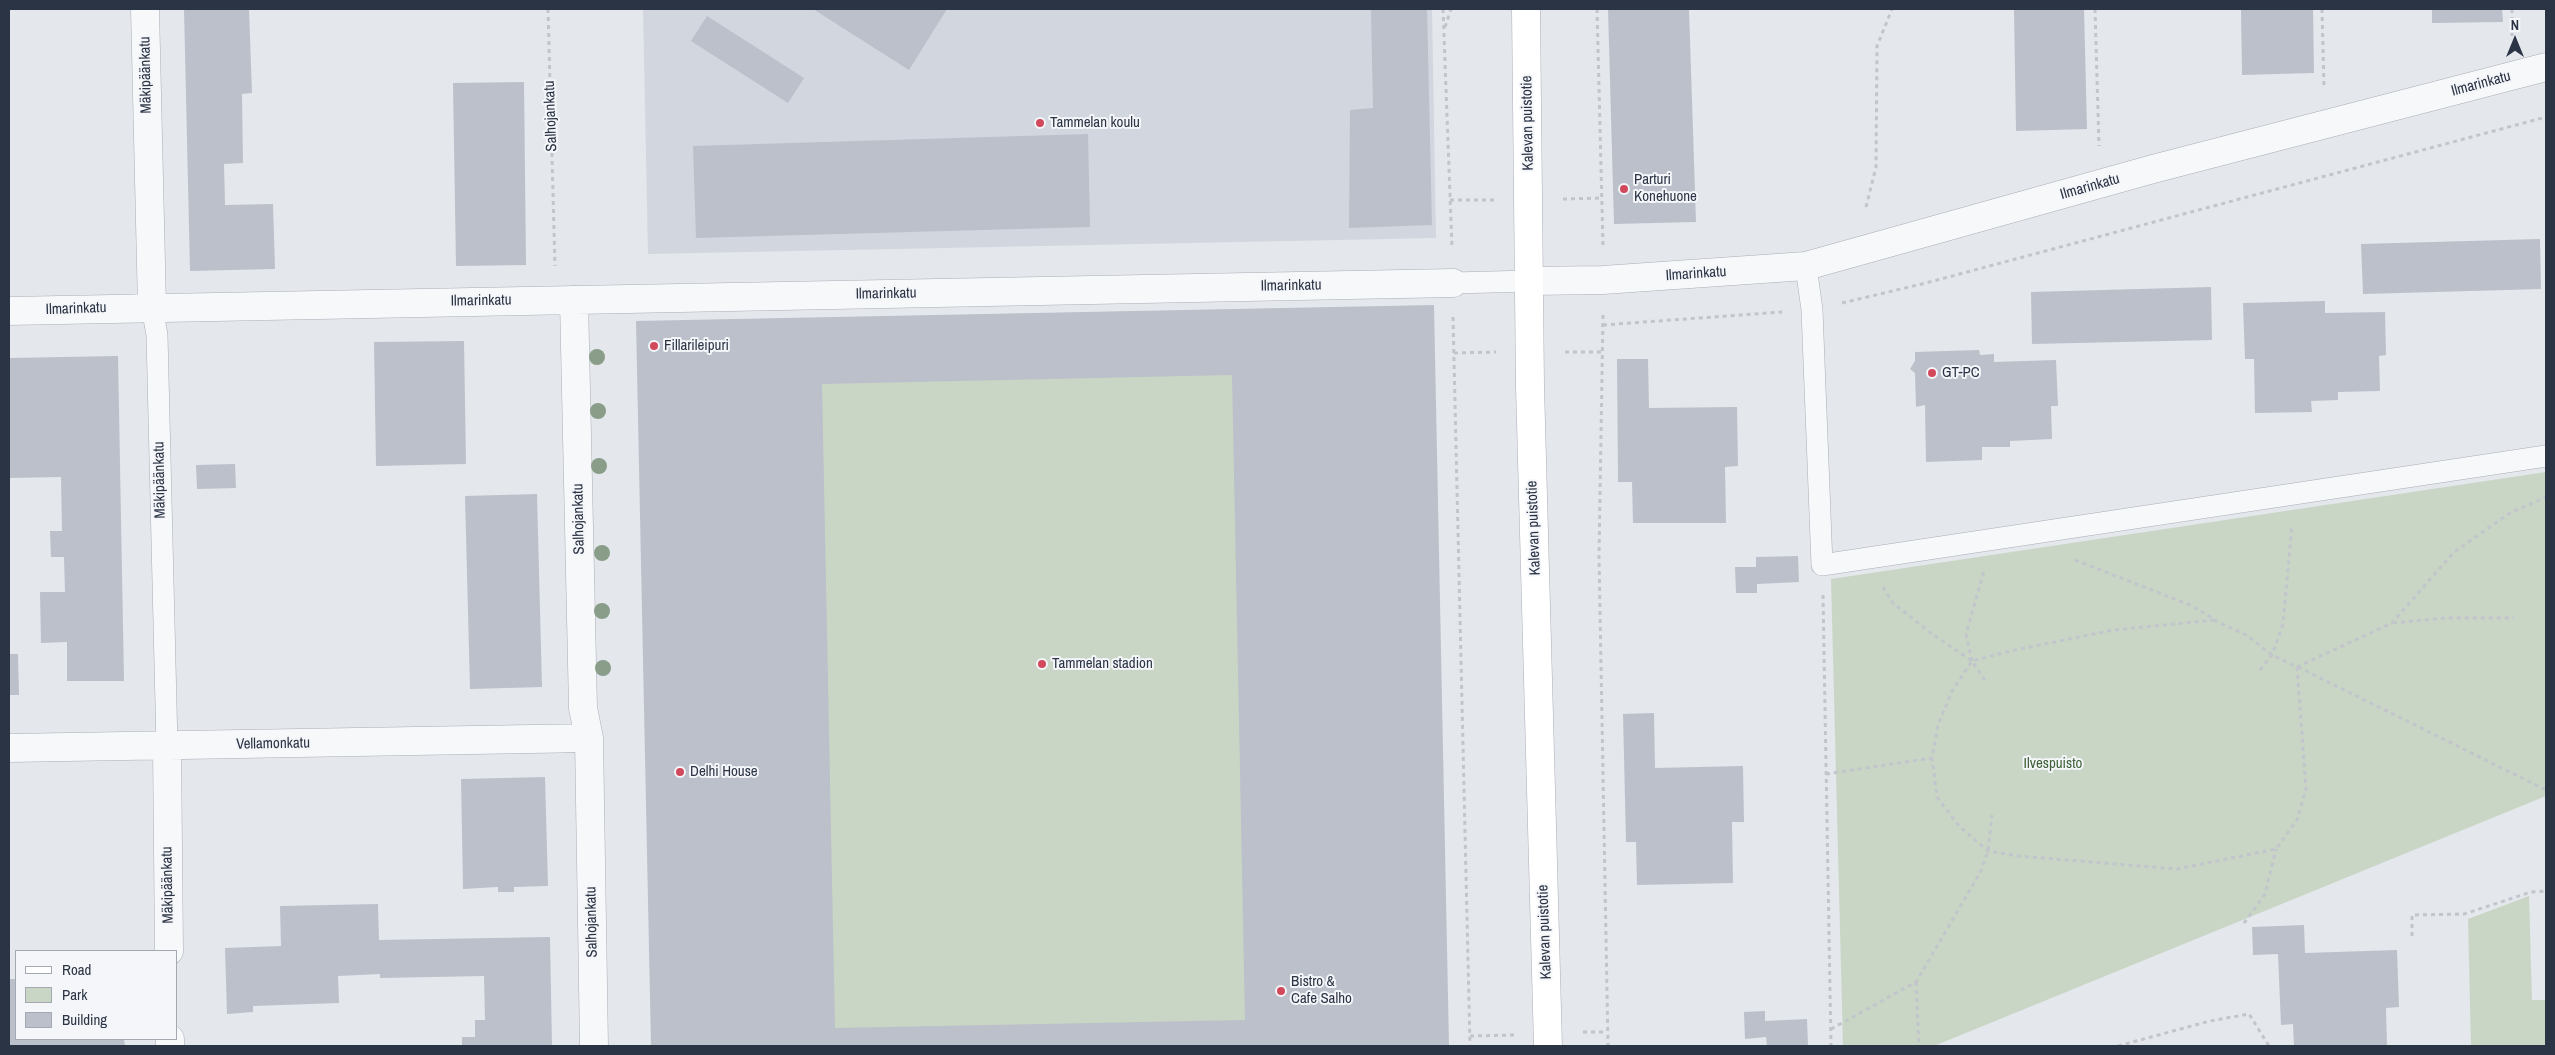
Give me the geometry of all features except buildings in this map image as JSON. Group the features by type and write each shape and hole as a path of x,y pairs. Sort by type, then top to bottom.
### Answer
{"main road":[{"name":"Kalevan puistotie","path":"1526,9 1530,386 1548,1046"}],"street":[{"name":"Mäkipäänkatu","path":"145,9 152,307"},
{"name":"Ilmarinkatu","path":"1530,281 1603,280 1806,266 2153,169 2546,67"},
{"name":"Ilmarinkatu","path":"9,311 1453,283"},
{"name":"Salhojankatu","path":"574,300 583,708 589,738 594,1046"},
{"name":"Vellamonkatu","path":"9,748 589,738"},
{"name":"Mäkipäänkatu","path":"167,746 169,950"}],"lane":[{"path":"1806,266 1812,310 1822,565 2298,495 2546,456"},
{"name":"Ilmarinkatu","path":"1453,283 1530,281"},
{"name":"Mäkipäänkatu","path":"152,307 157,335 167,746"}],"path":[{"name":"Salhojankatu","path":"548,9 555,274"},
{"path":"1443,9 1453,283"},
{"path":"1444,30 1452,9"},
{"path":"1596,9 1603,280 1599,556 1608,1046"},
{"path":"1866,207 1876,167 1877,46 1892,9"},
{"path":"2095,9 2099,146"},
{"path":"2322,9 2324,87"},
{"path":"2512,9 2512,36"},
{"path":"1603,325 1812,310 1926,283 2546,117"},
{"path":"1454,353 1470,1046"},
{"path":"2260,670 2272,655 2283,624 2292,522 2298,495"},
{"path":"2392,623 2454,552 2510,514 2546,497"},
{"path":"1986,682 1972,661 1966,634 1985,568 1998,539"},
{"path":"2070,558 2190,605 2246,636 2272,655 2546,790"},
{"path":"1866,559 1893,603 1932,634 1972,661"},
{"path":"1822,565 1831,1046"},
{"path":"2297,667 2392,623 2446,618 2514,618"},
{"path":"2214,620 2114,630 2010,650 1972,661 1952,691 1938,725 1932,758 1937,797 1959,826 1988,850 2018,856 2178,869 2276,848"},
{"path":"2244,923 2265,894 2276,848 2296,820 2306,789 2297,667"},
{"path":"1826,774 1932,758"},
{"path":"1831,1029 1916,982 1981,871 1988,850 1992,815"},
{"path":"2412,936 2412,916 2464,914 2531,892 2546,891"},
{"path":"1916,982 1919,1046"},
{"path":"2118,1046 2210,1021 2249,1014 2269,1046"}],"shaded area":[{"name":"Tammelan koulu","path":"643,9 1432,9 1436,238 648,254"}],"green space":[{"name":"Tammelan stadion","path":"1355,307 1370,1046 729,1046 713,320"},
{"name":"Ilvespuisto","path":"2546,472 2546,796 1934,1046 1843,1046 1831,579"},
{"path":"2529,896 2532,1000 2546,1000 2546,1046 2471,1046 2468,919"}],"place":[{"name":"Tammelan koulu","path":"1040,123"},
{"name":"Parturi Konehuone","path":"1624,189"},
{"name":"Fillarileipuri","path":"654,346"},
{"name":"GT-PC","path":"1932,373"},
{"name":"Tammelan stadion","path":"1042,664"},
{"name":"Delhi House","path":"680,772"},
{"name":"Bistro & Cafe Salho","path":"1281,991"}]}
